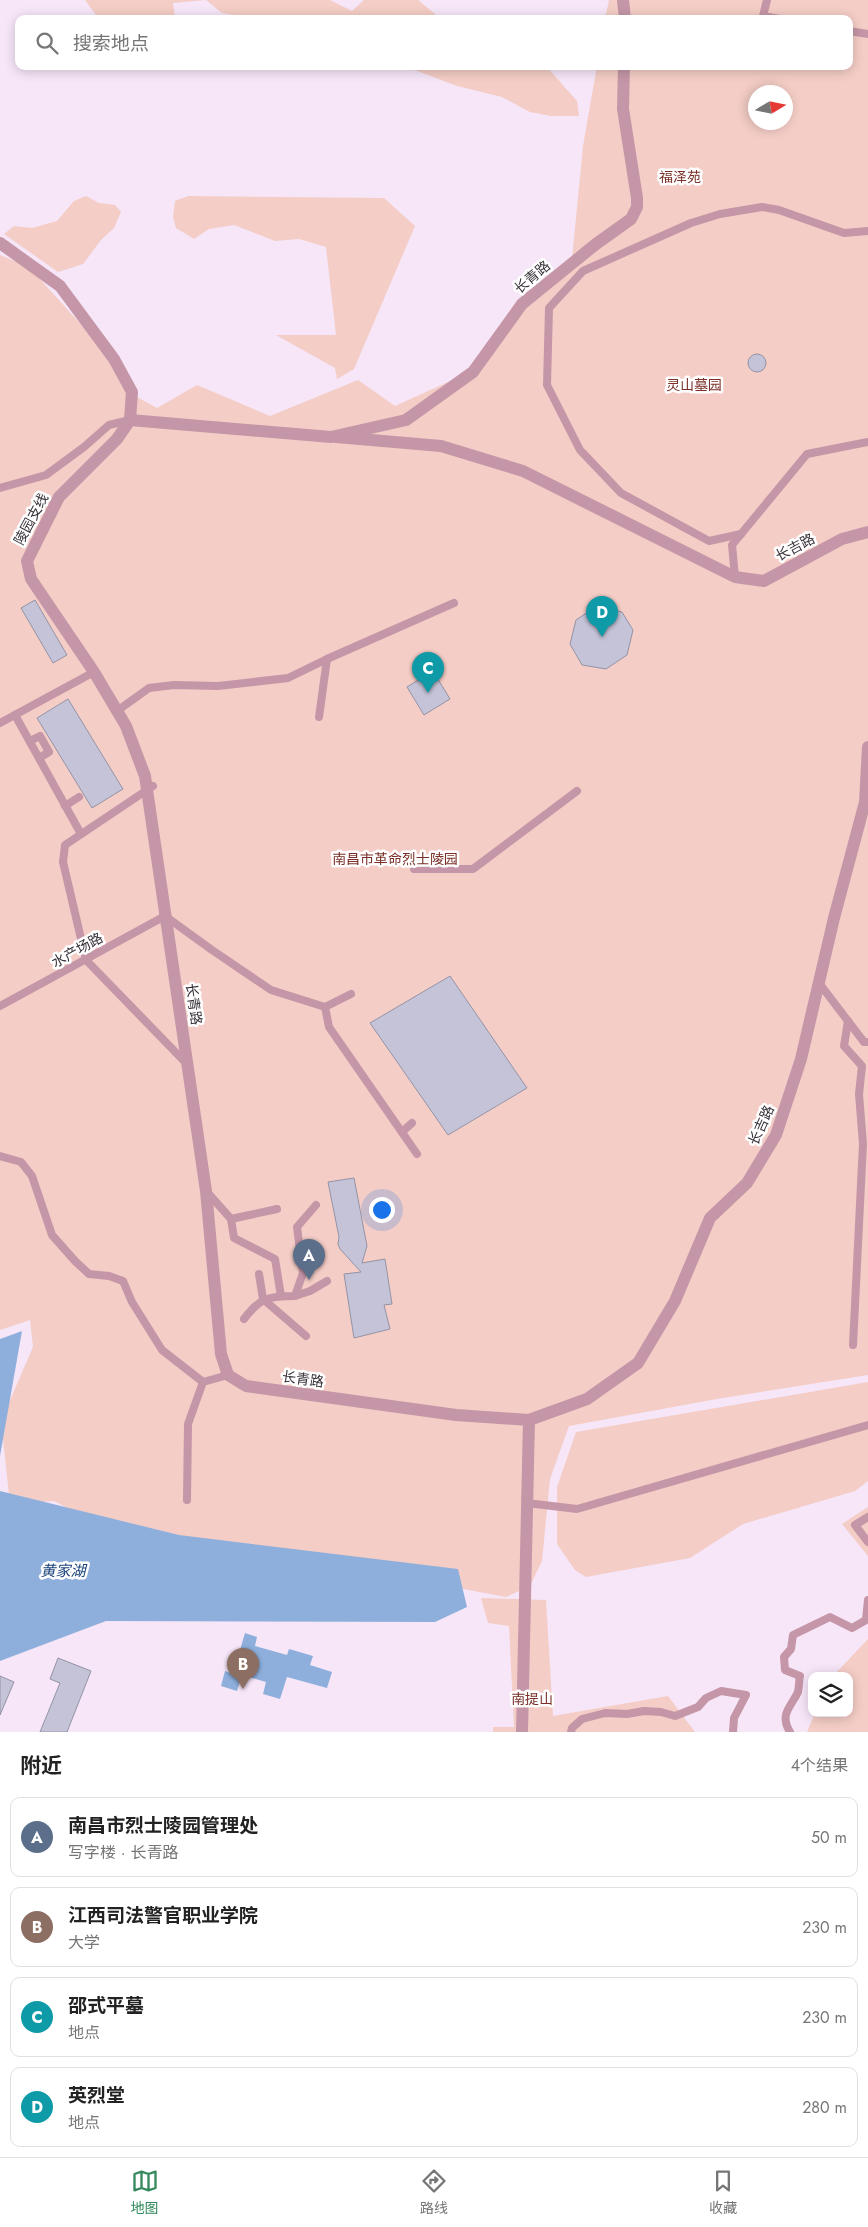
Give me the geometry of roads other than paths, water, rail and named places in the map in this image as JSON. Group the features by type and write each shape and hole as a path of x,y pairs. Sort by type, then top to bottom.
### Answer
{"street":[{"path":"623,0 625,15"},
{"name":"长青路","path":"331,437 406,420 473,372 522,304 596,244 631,219 637,207 637,198 623,108 624,70"},
{"path":"0,243 60,286 114,359 132,392 130,420 441,446 523,471 735,578"},
{"name":"陵园支线","path":"130,420 117,439 59,497 27,561 31,579 94,672 126,726 150,788 165,916"},
{"name":"长吉路","path":"735,578 764,581 842,539 868,532"},
{"name":"长吉路","path":"529,1420 587,1399 638,1363 675,1302 710,1218 747,1184 776,1135 801,1059 866,799 868,747"},
{"name":"长青路","path":"165,916 206,1191 221,1354 228,1375 246,1386 456,1415 529,1420"},
{"path":"522,1732 529,1420"}],"lane":[{"path":"763,15 767,0"},
{"path":"853,32 868,34"},
{"path":"741,534 709,541 621,493 580,450 547,385 549,308 583,270 691,223 720,214 762,207 779,210 844,233 868,231"},
{"path":"0,488 46,475 84,447 109,425 130,420"},
{"path":"735,578 732,545 807,454 868,442"},
{"path":"117,710 149,688 174,685 218,686 288,678 454,603"},
{"path":"319,717 327,659"},
{"path":"0,723 50,701 94,672"},
{"path":"15,715 81,834"},
{"path":"30,741 40,736 49,752 39,758"},
{"path":"150,788 112,808 65,845 64,862 86,960 187,1064"},
{"path":"414,869 473,869 577,791"},
{"path":"66,806 79,797"},
{"path":"165,916 271,990 325,1007 351,994"},
{"name":"水产场路","path":"0,1006 165,916"},
{"path":"819,983 864,1042 868,1042"},
{"path":"325,1007 329,1028 417,1154"},
{"path":"848,1021 844,1046 862,1066 859,1094 863,1144 852,1345"},
{"path":"402,1132 412,1123"},
{"path":"0,1156 21,1162 32,1176 52,1236 89,1274 109,1276 123,1281 132,1302 162,1350 203,1382"},
{"path":"206,1191 231,1219 234,1238 275,1259 281,1296"},
{"path":"294,1296 303,1272 297,1227 316,1205"},
{"path":"231,1219 277,1209"},
{"path":"259,1274 263,1299 306,1336"},
{"path":"244,1319 255,1304 263,1299 294,1296 310,1291 327,1281"},
{"path":"203,1382 228,1375"},
{"path":"187,1500 188,1424 203,1382"},
{"path":"527,1503 576,1509 868,1425"},
{"path":"868,1517 855,1526 868,1542"},
{"path":"790,1732 786,1724 787,1709 798,1691 800,1676 785,1670 784,1658 791,1649 793,1635 830,1617 852,1628 866,1620 868,1600"},
{"path":"571,1732 572,1728 582,1719 605,1713 627,1714 644,1711 662,1712 675,1716 698,1707 706,1698 721,1691 746,1695 734,1718 733,1732"}],"water":[{"path":"22,1331 0,1456 0,1339"},
{"name":"黄家湖","path":"0,1491 179,1535 458,1569 467,1607 435,1622 106,1621 0,1661"},
{"path":"245,1633 257,1637 255,1646 287,1655 289,1649 313,1656 310,1665 332,1672 327,1688 287,1677 280,1699 263,1694 266,1682 242,1675 237,1691 221,1686 225,1671 233,1674"}],"place":[{"name":"英烈堂","path":"602,637"},
{"name":"邵式平墓","path":"428,693"},
{"name":"南昌市烈士陵园管理处","path":"309,1280"},
{"name":"江西司法警官职业学院","path":"243,1689"}],"park label":[{"name":"福泽苑","path":"680,177"},
{"name":"灵山墓园","path":"694,385"},
{"name":"南昌市革命烈士陵园","path":"395,859"},
{"name":"南提山","path":"532,1699"}]}
